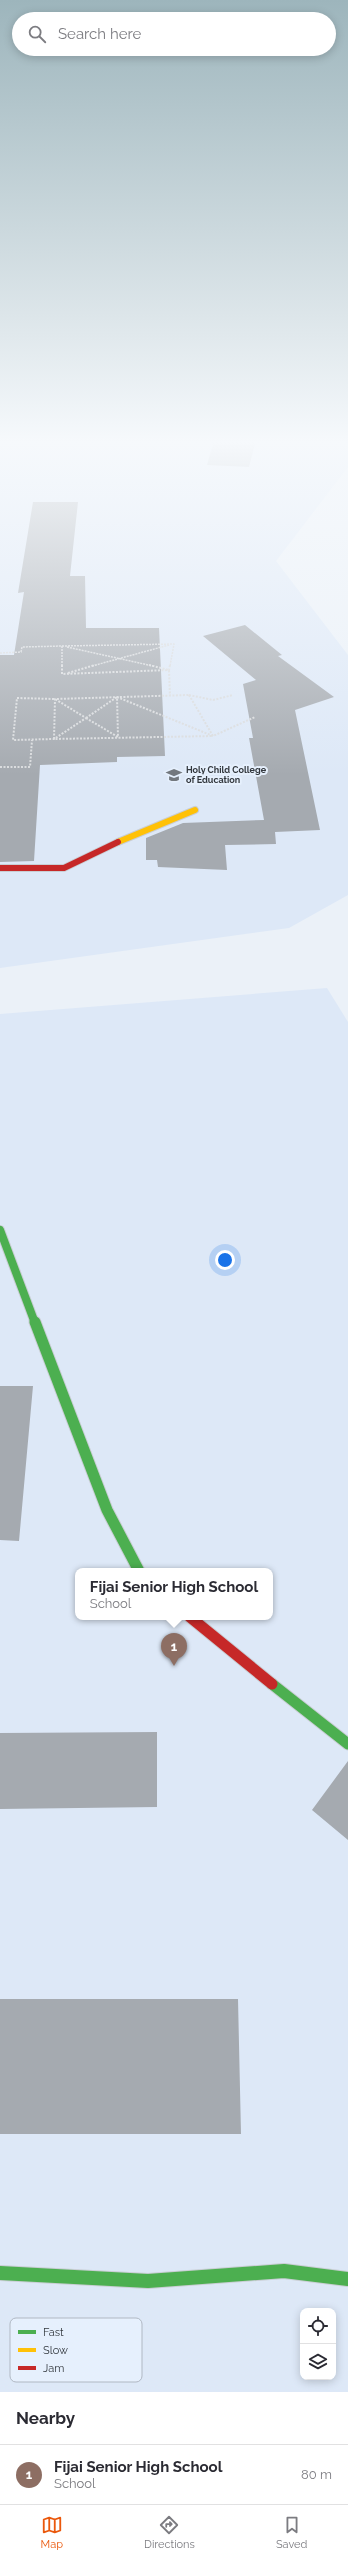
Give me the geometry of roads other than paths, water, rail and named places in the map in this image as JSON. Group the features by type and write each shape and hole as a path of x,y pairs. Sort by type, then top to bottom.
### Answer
{"street":[{"path":"0,868 64,868 133,835 195,810"},
{"path":"0,1230 107,1510 137,1568"},
{"path":"193,1620 240,1660 348,1744"},
{"path":"0,2273 148,2281 284,2271 348,2279"}],"place":[{"name":"Holy Child College of Education","path":"174,775"},
{"name":"Fijai Senior High School","path":"174,1666"}]}
